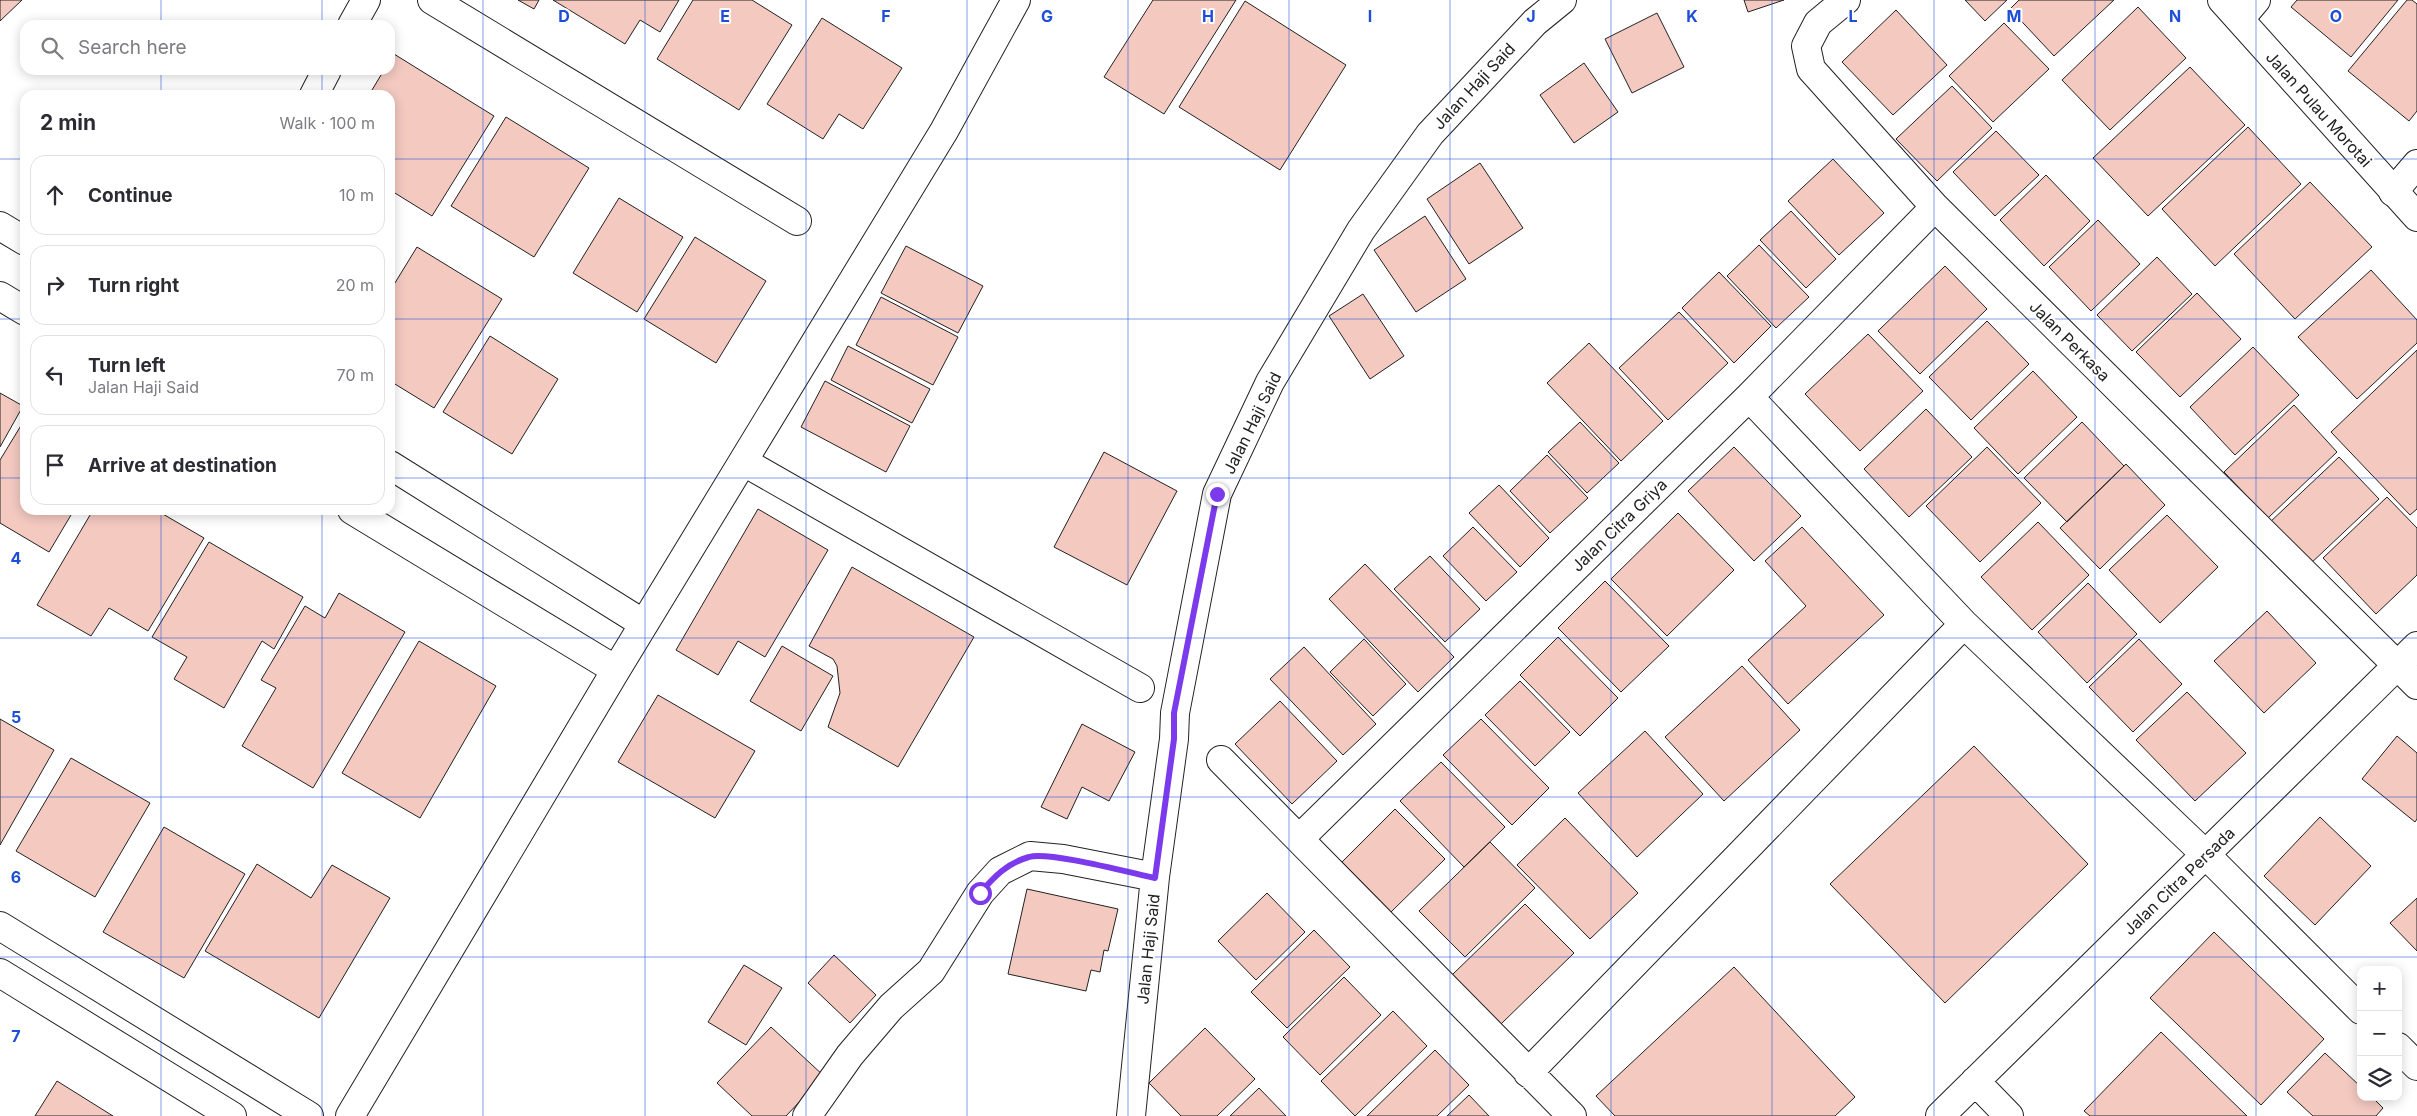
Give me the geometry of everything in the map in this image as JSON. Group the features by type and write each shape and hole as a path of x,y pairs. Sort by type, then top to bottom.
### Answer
{"street":[{"path":"355,20 366,0"},
{"path":"432,0 797,221"},
{"path":"350,1116 616,670 944,131 1016,0"},
{"name":"Jalan Haji Said","path":"1131,1116 1155,878 1174,739 1174,713 1217,494 1270,382 1361,230 1430,134 1535,22 1562,0"},
{"name":"Jalan Perkasa","path":"1846,0 1818,24 1806,46 1811,69 1935,207 2417,685"},
{"name":"Jalan Pulau Morotai","path":"2239,6 2417,217"},
{"path":"317,90 324,75"},
{"path":"2394,192 2417,164"},
{"name":"Jalan Citra Griya","path":"1299,839 1749,397 1935,207"},
{"path":"0,226 20,238"},
{"path":"0,296 20,309"},
{"path":"1749,397 1964,624 2206,855 2357,1006"},
{"path":"744,462 1140,688"},
{"path":"395,468 644,624"},
{"path":"360,515 616,670"},
{"path":"1528,1073 1964,624"},
{"name":"Jalan Citra Persada","path":"1940,1116 2417,646"},
{"path":"1221,760 1572,1116"},
{"path":"807,1116 850,1055 891,1007 931,971 980,893 1000,870 1030,856 1063,859 1155,878"},
{"path":"0,926 309,1116"},
{"path":"0,973 232,1116"},
{"path":"2402,1052 2417,1066"},
{"path":"1975,1081 2010,1116"}],"building":[{"path":"0,0 22,0 0,21"},
{"path":"518,0 539,0 534,9"},
{"path":"553,0 679,0 660,32 640,20 625,44"},
{"path":"693,0 752,0 792,25 739,110 657,59"},
{"path":"1153,0 1236,0 1164,114 1104,77"},
{"path":"1744,0 1784,0 1748,12"},
{"path":"1965,0 2007,0 1985,21"},
{"path":"2019,0 2114,0 2054,56 2010,9"},
{"path":"2297,0 2398,0 2351,57 2291,7"},
{"path":"2407,0 2412,0 2417,4 2417,111 2409,121 2348,71"},
{"path":"1245,1 1346,65 1280,170 1179,107"},
{"path":"2138,7 2186,58 2110,130 2062,80"},
{"path":"1896,10 1947,65 1893,115 1842,62"},
{"path":"1657,13 1684,67 1632,93 1605,39"},
{"path":"822,18 902,68 863,129 839,114 823,139 767,104"},
{"path":"2004,23 2049,69 1993,122 1949,76"},
{"path":"395,55 494,116 432,216 395,193 395,90 372,90 381,75 395,75"},
{"path":"1584,63 1618,112 1574,143 1540,95"},
{"path":"2190,67 2245,125 2148,216 2093,158"},
{"path":"1952,86 1992,128 1937,181 1896,139"},
{"path":"506,117 589,168 534,257 451,206"},
{"path":"2248,127 2301,184 2215,266 2162,209"},
{"path":"1996,131 2039,175 1995,216 1953,172"},
{"path":"1833,159 1884,213 1839,255 1788,201"},
{"path":"1480,163 1523,228 1469,264 1427,199"},
{"path":"2046,175 2090,221 2044,266 2000,220"},
{"path":"2310,182 2372,247 2295,319 2234,254"},
{"path":"619,198 683,237 637,312 573,273"},
{"path":"1791,211 1836,259 1806,288 1760,240"},
{"path":"1425,216 1466,279 1416,312 1374,250"},
{"path":"2098,220 2140,264 2091,311 2049,267"},
{"path":"695,237 766,281 716,363 644,319"},
{"path":"1759,245 1809,297 1776,328 1727,276"},
{"path":"906,246 983,286 958,333 881,293"},
{"path":"417,247 502,299 434,408 395,384 395,283"},
{"path":"2157,257 2192,294 2132,351 2097,315"},
{"path":"1945,266 1987,309 1920,374 1878,331"},
{"path":"2371,270 2417,320 2417,343 2357,399 2298,337"},
{"path":"1719,272 1771,326 1734,363 1682,308"},
{"path":"2197,293 2241,339 2180,397 2136,352"},
{"path":"1363,294 1404,356 1370,379 1329,316"},
{"path":"881,297 958,337 933,385 856,345"},
{"path":"1679,312 1728,363 1668,420 1619,368"},
{"path":"1987,321 2029,364 1971,420 1929,377"},
{"path":"1868,334 1923,391 1860,451 1805,394"},
{"path":"490,336 558,379 512,454 443,412"},
{"path":"1589,343 1663,421 1621,461 1547,383"},
{"path":"848,346 930,389 912,423 831,380"},
{"path":"2253,347 2299,395 2235,455 2190,407"},
{"path":"2417,350 2417,509 2410,515 2331,432"},
{"path":"2033,371 2077,417 2018,474 1974,428"},
{"path":"825,381 910,426 886,472 801,427"},
{"path":"0,393 20,404 20,411 0,447"},
{"path":"2294,405 2337,452 2268,518 2224,472"},
{"path":"1926,409 1972,457 1909,517 1864,469"},
{"path":"1580,422 1619,463 1587,493 1548,452"},
{"path":"2082,422 2124,466 2067,522 2024,478"},
{"path":"20,427 20,515 71,515 49,552 0,523 0,460"},
{"path":"1734,447 1801,516 1754,561 1688,491"},
{"path":"1987,447 2041,503 1980,562 1926,506"},
{"path":"1104,452 1177,491 1127,585 1054,547"},
{"path":"1547,455 1588,498 1550,533 1510,491"},
{"path":"2339,457 2379,499 2308,566 2268,524"},
{"path":"2126,464 2165,505 2100,569 2060,528"},
{"path":"1499,485 1549,538 1520,567 1469,513"},
{"path":"2387,497 2417,528 2417,575 2376,614 2323,558"},
{"path":"758,509 828,550 765,657 738,641 718,675 676,650"},
{"path":"1678,513 1734,570 1667,636 1611,579"},
{"path":"90,515 165,515 204,538 148,631 109,608 91,636 37,605"},
{"path":"2167,515 2218,567 2160,623 2109,570"},
{"path":"2038,522 2089,575 2032,630 1981,577"},
{"path":"1473,527 1517,572 1486,601 1443,556"},
{"path":"1802,527 1884,615 1788,704 1748,660 1806,606 1765,561"},
{"path":"209,542 303,597 274,649 262,641 224,708 174,679 187,657 152,637"},
{"path":"1430,556 1480,609 1445,642 1394,589"},
{"path":"1365,564 1454,657 1418,692 1329,599"},
{"path":"852,567 974,637 898,767 828,727 840,693 837,666 833,659 809,646"},
{"path":"1605,581 1669,646 1621,692 1558,628"},
{"path":"2088,583 2137,634 2087,683 2038,632"},
{"path":"339,593 405,632 313,788 242,746 276,688 261,680 305,606 325,618"},
{"path":"2267,611 2316,663 2264,713 2214,661"},
{"path":"1558,637 1618,698 1580,736 1520,675"},
{"path":"1364,639 1406,684 1373,716 1330,672"},
{"path":"2139,639 2182,684 2133,732 2089,687"},
{"path":"419,641 496,686 420,818 342,773"},
{"path":"782,646 833,676 801,731 750,701"},
{"path":"1304,647 1376,724 1343,755 1270,679"},
{"path":"1742,666 1800,730 1724,801 1665,737"},
{"path":"1520,681 1570,732 1535,766 1485,715"},
{"path":"2187,692 2246,753 2195,801 2136,740"},
{"path":"658,695 755,751 715,818 618,762"},
{"path":"1280,701 1337,761 1292,804 1235,744"},
{"path":"0,719 54,750 0,845"},
{"path":"1481,719 1549,788 1512,825 1443,755"},
{"path":"1082,724 1135,752 1109,801 1082,787 1067,819 1041,807"},
{"path":"1645,731 1703,794 1637,857 1578,793"},
{"path":"2397,736 2417,753 2417,819 2415,822 2362,779"},
{"path":"1974,746 2088,864 1945,1003 1830,884"},
{"path":"71,758 150,803 95,897 16,851"},
{"path":"1441,762 1505,827 1464,867 1400,801"},
{"path":"1395,809 1445,859 1391,912 1342,862"},
{"path":"2320,817 2371,866 2315,925 2264,876"},
{"path":"1565,818 1638,893 1590,939 1517,865"},
{"path":"164,827 245,874 184,978 103,932"},
{"path":"1490,842 1535,888 1465,957 1419,911"},
{"path":"257,864 311,898 332,865 390,898 319,1018 205,951"},
{"path":"1027,889 1118,909 1108,951 1104,950 1100,972 1091,970 1086,991 1008,974"},
{"path":"1267,893 1305,932 1256,980 1218,941"},
{"path":"2417,898 2417,951 2390,923"},
{"path":"1525,904 1574,953 1501,1024 1452,975"},
{"path":"1314,930 1350,967 1287,1028 1251,992"},
{"path":"2214,932 2324,1039 2261,1105 2150,998"},
{"path":"834,955 876,995 850,1023 808,983"},
{"path":"744,965 782,988 746,1045 708,1022"},
{"path":"1734,967 1855,1097 1835,1116 1615,1116 1596,1096"},
{"path":"1344,977 1381,1015 1320,1075 1283,1037"},
{"path":"1393,1011 1427,1046 1355,1116 1321,1081"},
{"path":"771,1027 824,1076 786,1116 752,1116 717,1083"},
{"path":"1205,1028 1255,1079 1217,1116 1181,1116 1149,1083"},
{"path":"2161,1032 2247,1116 2090,1116 2084,1111"},
{"path":"1435,1050 1469,1085 1437,1116 1367,1116"},
{"path":"2325,1053 2357,1083 2357,1101 2376,1101 2383,1108 2376,1116 2313,1116 2287,1092"},
{"path":"57,1081 113,1116 35,1116"},
{"path":"1259,1088 1286,1116 1230,1116"},
{"path":"1469,1095 1489,1116 1447,1116"}],"route":[{"path":"980,893 1000,870 1030,856 1063,859 1155,878 1174,739 1174,713 1217,494"}]}
